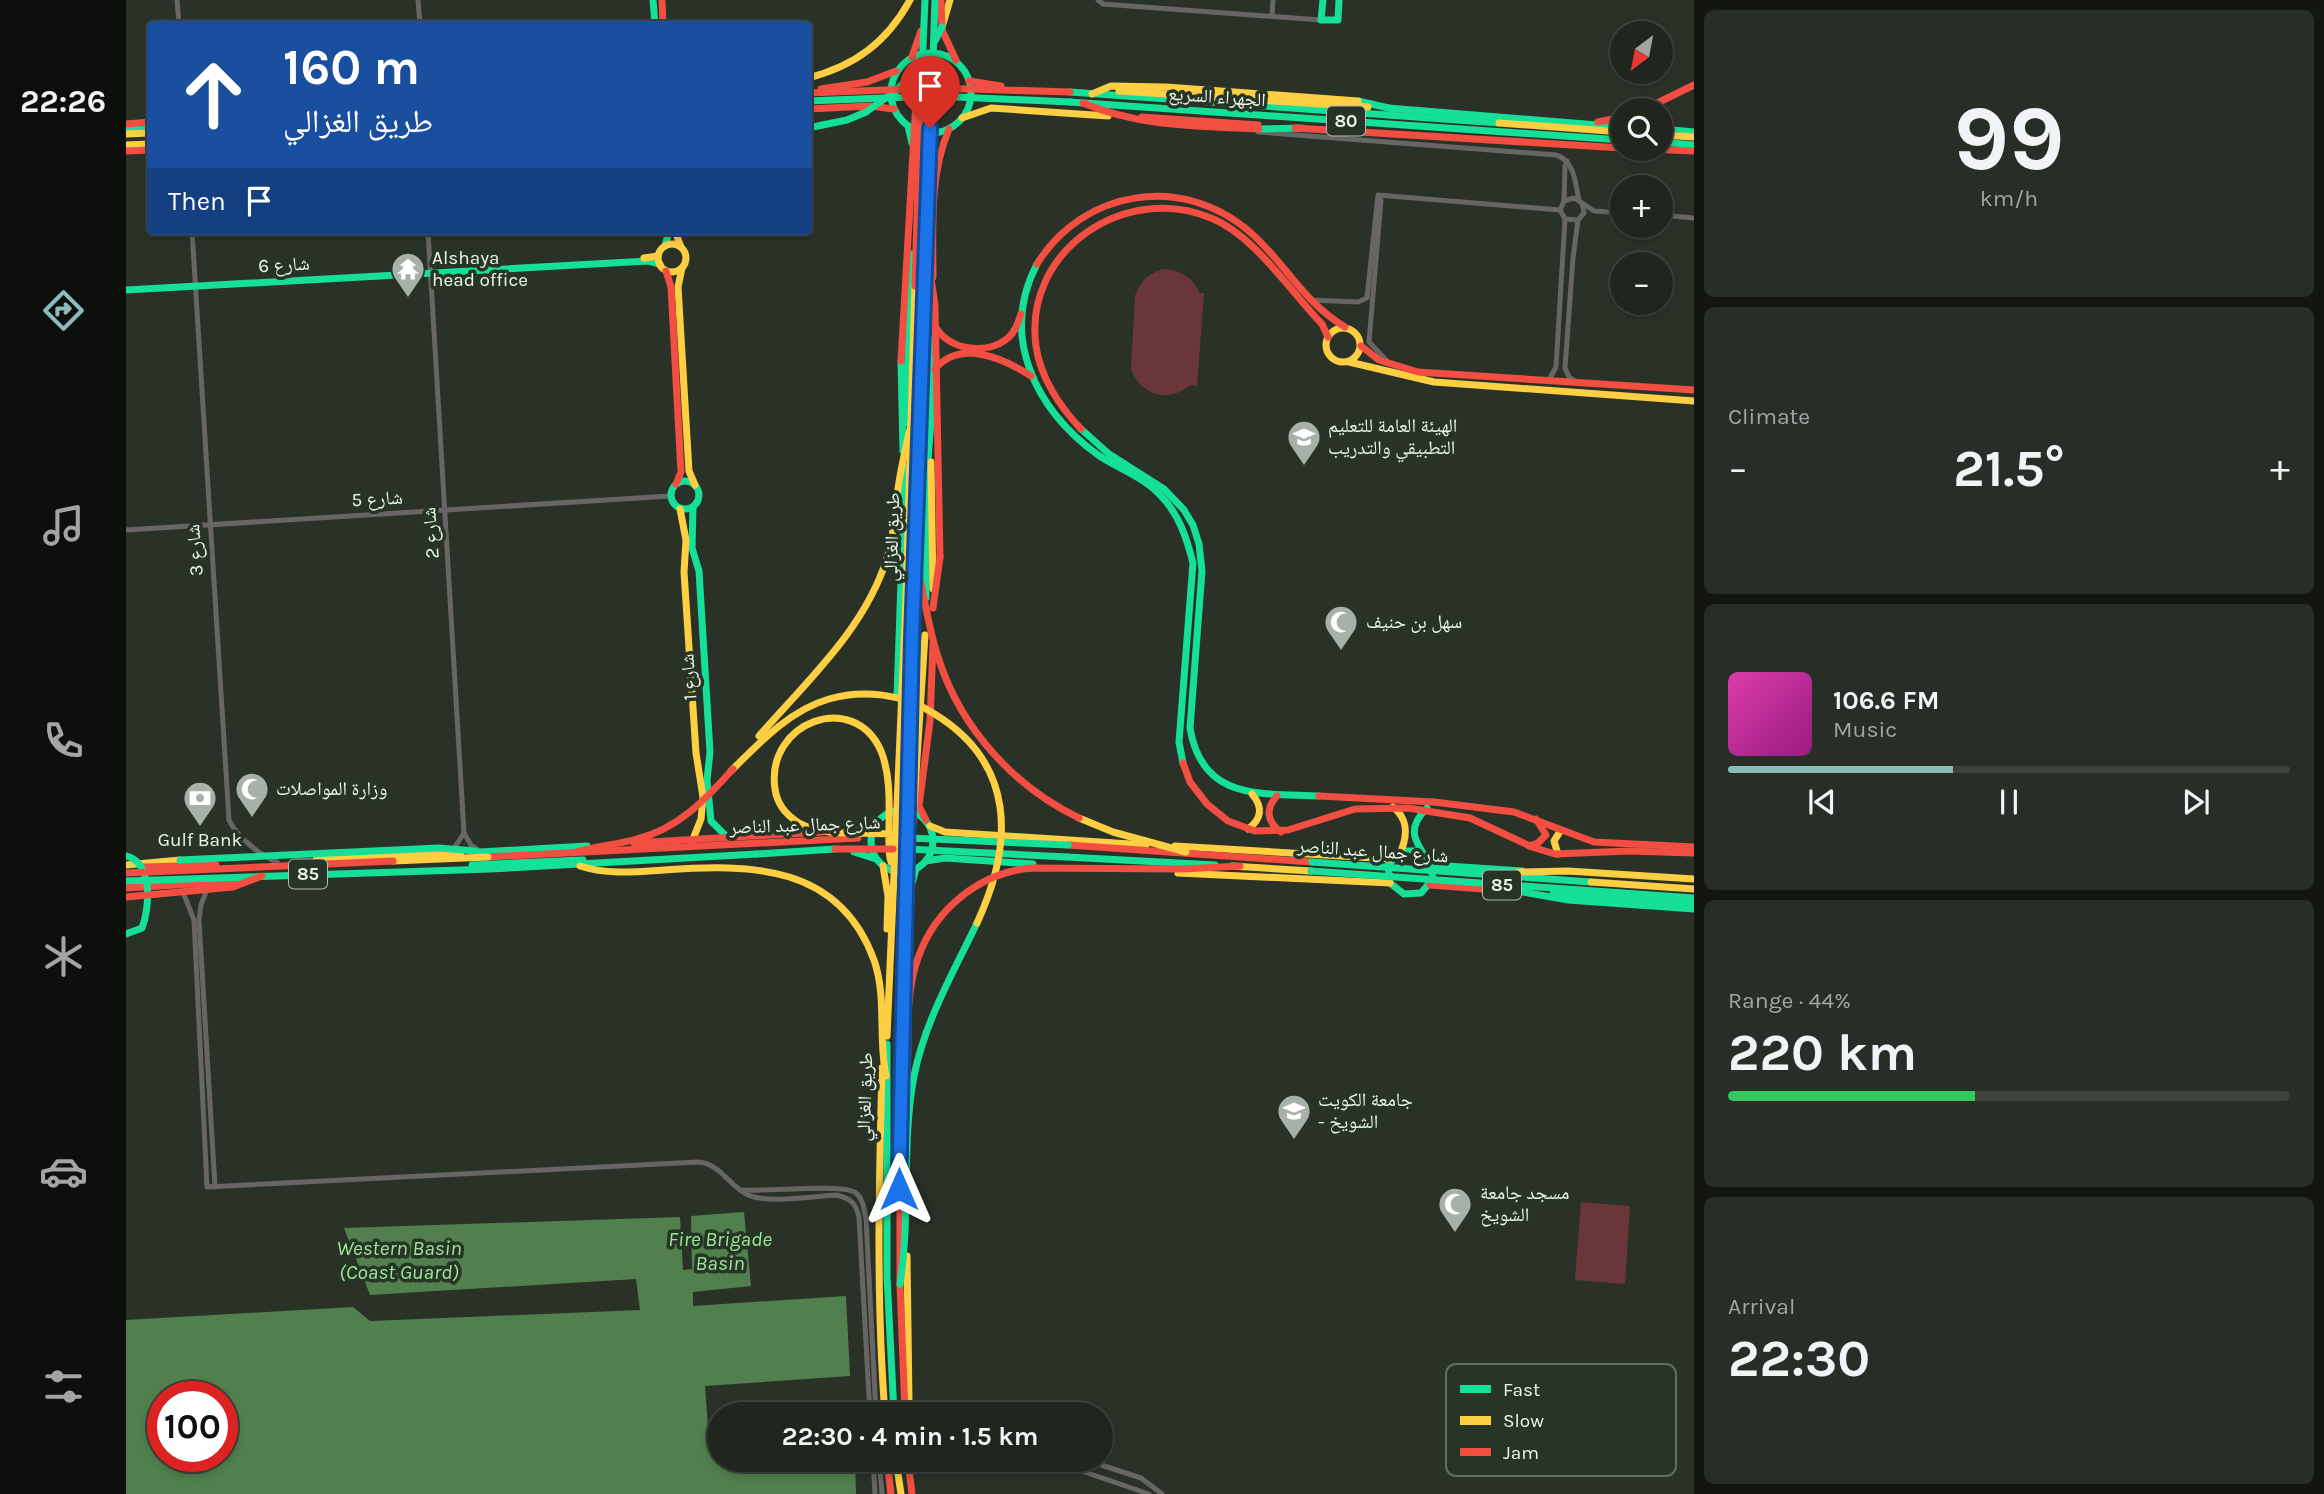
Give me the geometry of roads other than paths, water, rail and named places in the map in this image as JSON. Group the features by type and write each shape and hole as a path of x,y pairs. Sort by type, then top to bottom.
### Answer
{"main road":[{"path":"653,0 655,21"},
{"path":"662,0 663,21"},
{"path":"812,77 846,67 869,53 899,20 910,0"},
{"name":"طريق الغزالي","path":"912,57 921,31 923,0"},
{"name":"طريق الغزالي","path":"886,1076 912,420 923,0"},
{"name":"طريق الغزالي","path":"900,1070 935,0"},
{"path":"941,0 942,30 969,81 971,97 962,118 949,129 932,133 908,126 894,109 891,86 896,72 912,57 936,53 958,62"},
{"path":"812,127 847,120 877,106 896,91 922,62 934,43 950,0"},
{"path":"1322,0 1321,20 1338,20 1339,0"},
{"path":"904,499 901,361 917,83 922,65"},
{"name":"الجهراء السريع","path":"812,90 854,85 896,72"},
{"name":"الجهراء السريع","path":"969,81 1016,87 1232,96 1610,126"},
{"path":"1667,98 1694,85"},
{"path":"1091,94 1111,86 1166,87 1358,101 1393,108"},
{"name":"الجهراء السريع","path":"812,91 964,88 1091,94 1610,131"},
{"name":"الجهراء السريع","path":"812,101 934,96 1083,103 1610,139"},
{"path":"1083,103 1128,119 1259,129 1302,128"},
{"path":"812,109 870,106 894,109"},
{"name":"الجهراء السريع","path":"962,118 991,108 1610,147"},
{"path":"1588,124 1610,119"},
{"name":"طريق الغزالي","path":"883,815 894,797 914,156 908,126"},
{"path":"126,127 147,128"},
{"path":"126,135 147,129"},
{"name":"طريق الغزالي","path":"928,823 919,806 930,721 933,608 930,382 935,172 938,153 949,129"},
{"path":"1673,131 1694,132"},
{"path":"1673,136 1694,137"},
{"path":"1673,143 1694,145"},
{"path":"126,145 147,144"},
{"path":"126,151 147,149"},
{"path":"1673,150 1694,151"},
{"path":"933,317 937,332 944,341 955,345 990,347 1008,338 1016,328 1028,284 1040,261 1059,234 1083,215 1100,206 1132,199 1187,199 1240,222 1258,238 1327,318 1357,334 1361,346 1370,355 1417,376 1434,382 1694,401"},
{"path":"1132,199 1133,211"},
{"path":"1328,337 1322,324 1242,237 1209,217 1171,208 1133,211 1106,218 1090,226 1070,242 1051,269 1041,294 1035,327 1038,355 1059,402 1081,429 1109,454 1167,490 1179,502 1193,526 1202,565 1191,737 1200,762 1213,776 1231,788 1252,794 1394,799 1514,812 1594,842 1694,847"},
{"path":"667,235 659,260 671,287 681,472 670,496 673,504 680,509 693,507 699,498 689,471 678,286 686,255 676,235"},
{"path":"665,246 681,247"},
{"path":"927,259 935,305 940,557 933,608"},
{"name":"شارع 6","path":"126,290 445,271 448,268 659,260"},
{"path":"1040,261 1051,269"},
{"path":"666,271 674,272 682,268"},
{"path":"1021,314 1021,340 1031,376 1047,409 1097,454 1162,496 1177,515 1188,538 1193,563 1180,756 1186,773 1202,800 1225,820 1247,829 1282,833 1338,812 1392,807 1427,808 1467,816 1528,846 1558,854 1640,851 1694,853"},
{"path":"1345,327 1332,331 1328,337 1326,350 1338,362 1417,376 1435,373 1689,388 1682,400"},
{"path":"1349,362 1359,353 1361,346"},
{"path":"930,382 941,359 952,354 990,355 1031,376"},
{"path":"1434,382 1435,373"},
{"path":"1047,409 1056,408 1059,402"},
{"path":"731,771 835,652 871,597 890,547 912,420"},
{"path":"905,869 911,857 918,776 931,420"},
{"path":"1072,434 1081,429"},
{"path":"676,484 685,481 695,485"},
{"name":"شارع 1","path":"693,507 692,548 699,571 710,752 706,822 693,839"},
{"name":"شارع 1","path":"680,509 686,540 684,572 696,753 706,822"},
{"path":"915,558 944,674 970,724 1007,768 1055,806 1086,822 1115,833 1186,852"},
{"path":"684,572 691,565 699,571"},
{"path":"573,853 602,843 648,836 669,827 693,810 765,737 802,711 845,695 868,694 908,701 941,716 970,739 986,761 995,783 1002,814 1003,841 995,881 933,1010 914,1077 910,1107 908,1216 900,1284"},
{"path":"894,867 889,853 889,842 888,830 886,766 872,737 855,723 827,718 804,724 785,740 777,753 772,778 780,804 794,820 821,829 858,832 888,833 893,833 905,838"},
{"path":"696,753 710,752"},
{"path":"1247,829 1257,823 1261,813 1260,803 1252,794"},
{"path":"1277,796 1270,804 1268,818 1273,827 1282,833"},
{"path":"1392,807 1403,815 1406,838 1401,851 1391,859 1387,871 1390,883 1398,892 1410,895 1421,893 1430,885 1433,865"},
{"path":"1427,808 1416,822 1415,839 1419,851 1433,865 1694,881"},
{"path":"1390,883 1137,872 945,858 926,861 916,869 899,872 883,866 876,859 870,841 876,823 883,815 905,810 945,832 1391,859"},
{"path":"1528,846 1538,844 1545,835 1535,818"},
{"path":"706,822 728,837"},
{"path":"126,867 486,854 693,839 849,832 876,823"},
{"path":"926,861 934,840 928,823"},
{"path":"1558,854 1552,847 1553,840 1561,830"},
{"name":"شارع جمال عبد الناصر","path":"126,873 486,854 573,853 905,838 1186,852 1694,898"},
{"path":"126,867 180,860 439,848 486,854"},
{"name":"شارع جمال عبد الناصر","path":"126,881 575,864 867,849 985,852 1694,889"},
{"name":"شارع جمال عبد الناصر","path":"126,888 543,861 845,851 876,859"},
{"path":"1401,851 1419,851"},
{"path":"126,856 134,858 141,865 147,911 142,928 126,934"},
{"path":"575,864 591,871 613,873 745,867 789,875 821,890 852,918 874,959 880,990 882,1058 886,1076 887,1276 893,1402"},
{"name":"طريق الغزالي","path":"883,866 888,910 878,1205 880,1348 884,1402"},
{"path":"906,1402 900,1284 900,1070 912,979 922,948 953,904 985,880 1001,873 1034,868 1207,869 1240,866"},
{"path":"907,1402 906,1145 911,887 916,869"},
{"path":"1480,879 1567,871 1694,881"},
{"path":"126,897 233,887 250,883 264,874"},
{"path":"1480,879 1568,900 1694,906"},
{"path":"1430,885 1694,906"},
{"path":"888,1472 891,1494"},
{"path":"898,1472 901,1494"},
{"path":"911,1472 914,1494"}],"street":[{"path":"177,0 179,21"},
{"path":"418,0 420,21"},
{"path":"1098,0 1103,4 1321,20"},
{"path":"1272,16 1273,0"},
{"path":"1234,123 1267,134 1556,155 1567,161 1581,202 1573,258 1566,355 1566,372 1576,382"},
{"path":"1560,210 1564,201 1564,166 1567,161"},
{"path":"1379,195 1560,210"},
{"path":"1310,300 1359,302 1367,298 1379,195"},
{"path":"1379,195 1369,342 1392,365"},
{"path":"1564,201 1574,198 1594,211 1610,212"},
{"path":"1549,380 1556,367 1557,354 1565,219 1560,210"},
{"path":"1565,219 1580,218 1594,211"},
{"path":"1673,216 1694,218"},
{"name":"شارع 3","path":"192,235 229,820 234,829 261,853 277,862"},
{"name":"شارع 2","path":"428,235 464,833"},
{"path":"1557,354 1566,355"},
{"name":"شارع 5","path":"126,530 670,496"},
{"path":"450,854 461,842 464,833"},
{"path":"464,833 471,845 486,854"},
{"path":"257,863 262,858 261,853"},
{"path":"210,884 201,905 199,920 215,1187"},
{"path":"180,885 194,920 207,1187 698,1161 711,1165 751,1196 768,1199 837,1195 854,1203 859,1217 869,1402"},
{"path":"741,1190 838,1188 856,1192 861,1199 866,1218 875,1402"},
{"path":"1113,1468 1148,1482 1162,1494"},
{"path":"874,1472 875,1494"},
{"path":"880,1472 881,1494"},
{"path":"1087,1472 1149,1494"},
{"path":"1106,1478 1108,1472"}],"water":[{"path":"744,1212 751,1286 693,1292 693,1306 846,1296 850,1376 705,1386 707,1472 855,1472 856,1494 126,1494 126,1320 353,1307 370,1321 640,1310 636,1279 370,1295 344,1228 680,1217 683,1270 692,1269 691,1216"}],"place":[{"name":"Alshaya head office","path":"408,299"},
{"name":"الهيئة العامة للتعليم التطبيقي والتدريب","path":"1304,467"},
{"name":"سهل بن حنيف","path":"1341,652"},
{"name":"وزارة المواصلات","path":"252,819"},
{"name":"Gulf Bank","path":"200,828"},
{"name":"جامعة الكويت - الشويخ","path":"1294,1141"},
{"name":"مسجد جامعة الشويخ","path":"1455,1234"}],"water label":[{"name":"Fire Brigade Basin","path":"720,1251"},
{"name":"Western Basin (Coast Guard)","path":"399,1260"}]}
